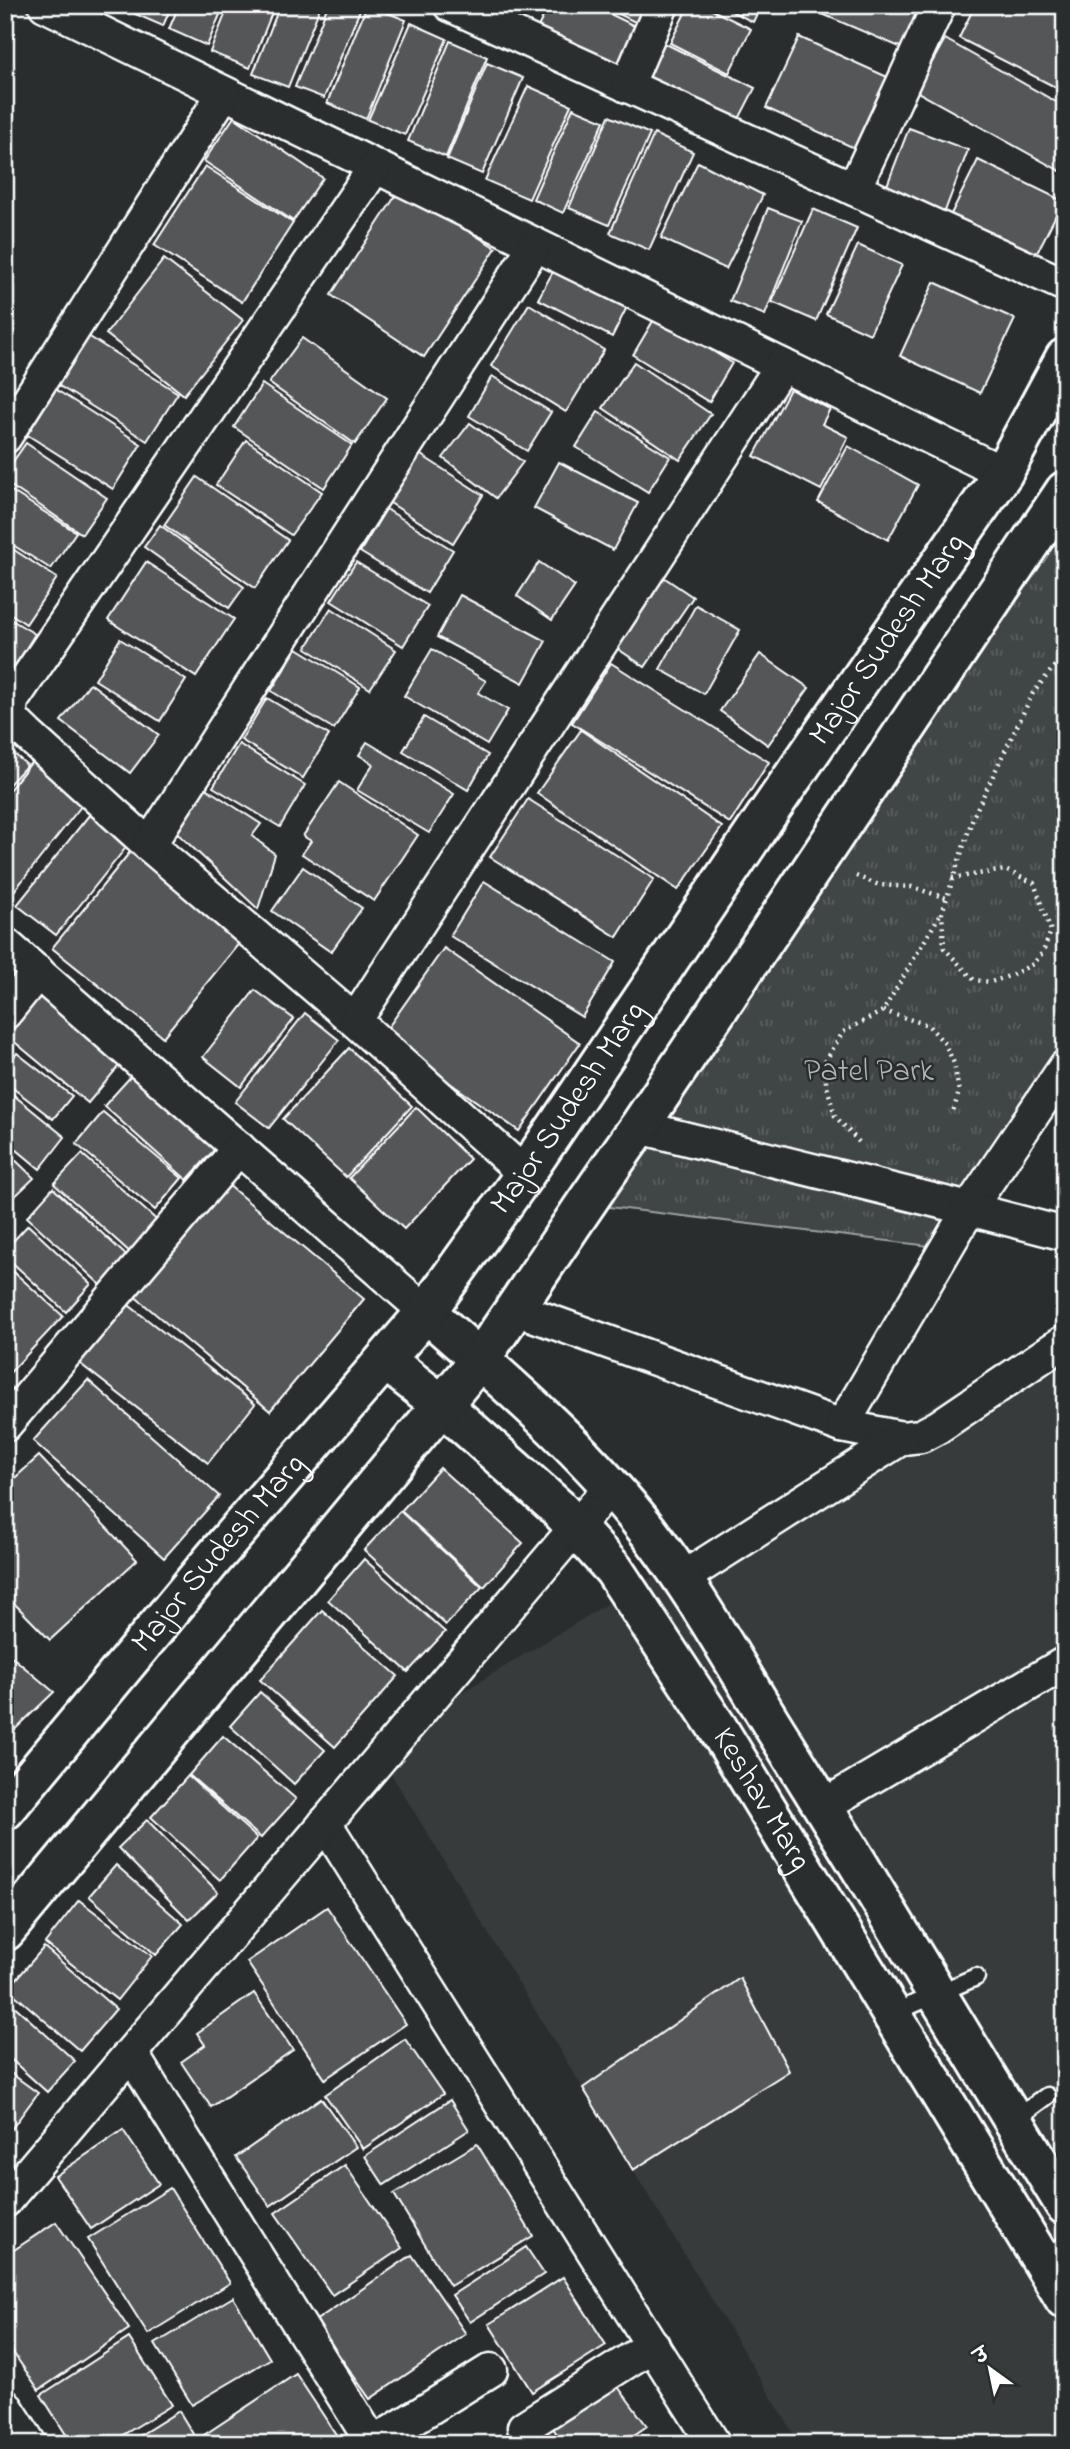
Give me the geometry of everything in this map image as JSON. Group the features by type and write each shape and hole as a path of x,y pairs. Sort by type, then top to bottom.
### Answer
{"street":[{"path":"45,5 1003,473"},
{"path":"450,5 1065,285"},
{"path":"627,86 662,5"},
{"path":"853,189 939,5"},
{"path":"5,437 224,93"},
{"path":"375,167 7,708 14,722 27,735 149,845 355,1020 525,1174"},
{"path":"149,845 535,245"},
{"name":"Major Sudesh Marg","path":"5,1810 213,1559 426,1312 525,1174 764,819 1003,473 1065,358"},
{"path":"355,1020 782,365"},
{"name":"Major Sudesh Marg","path":"5,1931 480,1359 1063,501"},
{"path":"5,944 426,1312"},
{"path":"5,1013 38,972"},
{"path":"842,1426 969,1209 1065,1068"},
{"path":"639,1127 1065,1234"},
{"path":"8,1417 239,1148"},
{"path":"516,1309 842,1426 902,1438 921,1436 937,1427 1065,1341"},
{"name":"Keshav Marg","path":"426,1312 539,1412 611,1486 639,1520 681,1579 823,1806 1065,2205"},
{"name":"Keshav Marg","path":"385,1360 442,1405 558,1508 614,1570 717,1727 891,2014 1054,2253 1065,2299"},
{"path":"681,1579 902,1438"},
{"path":"5,2201 611,1486"},
{"path":"823,1806 1065,1663"},
{"path":"325,1823 714,2444"},
{"path":"131,2053 373,2444 491,2370"},
{"path":"524,2427 653,2344"},
{"path":"5,2405 30,2444"}],"lane":[{"path":"891,2014 976,1976"},
{"path":"1013,2121 1047,2096"}],"path":[{"path":"869,1144 857,1142 835,1116 826,1083 825,1062 843,1032 883,1012 942,912 973,817 1033,693 1065,653"},
{"path":"824,852 846,866 855,876 879,885 912,887 946,898"},
{"path":"942,912 944,948 974,980 991,982 1032,964 1043,952 1051,932 1034,883 1005,870 953,878"},
{"path":"883,1012 928,1025 945,1044 954,1063 959,1092 953,1112"}],"shaded area":[{"path":"1065,1325 1065,2444 800,2444 374,1746"}],"green space":[{"name":"Patel Park","path":"1065,510 1065,1070 946,1248 584,1204"}],"building":[{"path":"128,5 172,5 163,26 126,10"},
{"path":"179,5 224,5 207,46 169,29"},
{"path":"229,5 275,5 250,68 210,52"},
{"path":"280,5 321,5 288,87 253,74"},
{"path":"328,5 362,5 324,98 295,87"},
{"path":"367,5 406,20 366,119 327,103"},
{"path":"549,5 592,5 643,30 623,71 537,29"},
{"path":"601,5 648,5 639,24"},
{"path":"689,5 702,5 751,29 729,73 670,43"},
{"path":"719,5 761,5 753,22"},
{"path":"817,5 921,5 902,48 815,11"},
{"path":"975,5 1056,5 1065,10 1065,92 959,38"},
{"path":"411,23 447,39 405,135 368,120"},
{"path":"799,37 894,80 861,151 766,108"},
{"path":"945,39 1065,107 1065,163 1060,171 916,91"},
{"path":"450,41 487,57 446,157 408,141"},
{"path":"660,41 755,88 738,121 643,74"},
{"path":"487,63 523,78 482,174 447,159"},
{"path":"528,86 571,105 529,199 485,180"},
{"path":"573,108 604,121 563,213 533,199"},
{"path":"609,116 650,134 609,225 569,208"},
{"path":"234,117 323,178 293,221 204,161"},
{"path":"909,128 968,150 942,219 883,196"},
{"path":"654,134 693,152 649,250 610,233"},
{"path":"978,160 1063,201 1035,257 950,216"},
{"path":"698,162 763,195 726,269 661,238"},
{"path":"205,166 293,223 242,302 154,245"},
{"path":"400,189 496,248 424,357 331,295"},
{"path":"768,208 802,221 765,315 730,301"},
{"path":"813,209 857,228 816,321 772,302"},
{"path":"858,245 902,265 870,334 826,314"},
{"path":"164,259 243,320 184,395 106,334"},
{"path":"556,266 629,303 612,337 538,299"},
{"path":"934,282 1015,319 980,393 900,356"},
{"path":"529,304 604,350 566,412 491,366"},
{"path":"656,316 732,363 709,402 633,355"},
{"path":"85,334 178,393 147,441 53,382"},
{"path":"302,338 387,398 355,444 269,383"},
{"path":"634,362 711,414 680,460 603,408"},
{"path":"492,376 551,412 527,451 469,416"},
{"path":"262,384 352,445 324,488 234,427"},
{"path":"55,389 141,444 113,489 26,434"},
{"path":"790,389 830,409 822,424 848,437 821,490 754,456"},
{"path":"598,412 670,457 648,492 576,447"},
{"path":"470,423 523,462 496,498 443,458"},
{"path":"246,440 322,492 291,535 216,485"},
{"path":"26,443 107,498 82,534 5,482 5,473"},
{"path":"848,446 918,485 888,540 818,502"},
{"path":"418,453 483,495 453,543 387,501"},
{"path":"559,462 638,503 613,550 534,508"},
{"path":"197,477 288,540 255,588 164,525"},
{"path":"5,487 76,532 51,569 5,540"},
{"path":"386,509 453,550 427,593 360,552"},
{"path":"160,525 244,587 229,608 144,547"},
{"path":"5,544 57,578 26,624 5,610"},
{"path":"146,562 234,619 196,677 108,620"},
{"path":"356,562 428,606 403,646 331,601"},
{"path":"539,562 575,586 552,620 517,596"},
{"path":"656,572 693,597 645,667 609,643"},
{"path":"460,595 546,641 523,683 437,637"},
{"path":"696,605 740,630 704,694 660,669"},
{"path":"331,608 396,650 370,689 306,648"},
{"path":"5,616 35,634 6,681 5,681"},
{"path":"120,639 186,680 160,721 95,680"},
{"path":"297,648 360,687 334,729 271,691"},
{"path":"432,649 486,681 478,693 508,710 487,745 404,696"},
{"path":"760,654 809,688 768,745 720,711"},
{"path":"611,663 769,762 730,823 572,723"},
{"path":"90,683 159,735 130,773 61,721"},
{"path":"267,698 329,735 303,778 241,740"},
{"path":"424,717 488,755 468,790 403,751"},
{"path":"581,730 722,827 678,890 537,793"},
{"path":"367,742 454,794 429,833 357,790 373,764 359,755"},
{"path":"239,744 305,785 280,827 213,787"},
{"path":"5,746 27,765 5,789"},
{"path":"34,759 86,800 14,891 5,884 5,795"},
{"path":"339,782 418,835 374,901 302,854 311,841 303,836"},
{"path":"204,787 261,824 252,836 275,854 258,909 175,831"},
{"path":"528,799 654,879 617,937 490,857"},
{"path":"94,809 132,840 56,935 17,905"},
{"path":"130,852 241,941 163,1037 52,948"},
{"path":"303,867 362,908 331,952 272,911"},
{"path":"484,881 615,962 582,1017 450,936"},
{"path":"444,948 580,1043 519,1131 382,1036"},
{"path":"35,986 124,1060 88,1103 5,1034 5,1022"},
{"path":"255,990 294,1019 241,1087 203,1057"},
{"path":"305,1013 339,1040 269,1128 235,1102"},
{"path":"349,1048 412,1106 346,1177 283,1119"},
{"path":"17,1053 72,1096 53,1119 5,1082 5,1068"},
{"path":"133,1074 216,1148 187,1180 104,1106"},
{"path":"5,1088 65,1137 40,1169 5,1140"},
{"path":"416,1107 470,1159 404,1229 349,1178"},
{"path":"103,1112 182,1178 155,1210 76,1144"},
{"path":"5,1150 34,1178 5,1206"},
{"path":"82,1154 160,1223 132,1254 54,1184"},
{"path":"227,1184 364,1299 270,1411 133,1295"},
{"path":"53,1188 129,1258 103,1287 27,1217"},
{"path":"28,1225 91,1284 66,1312 5,1256 5,1250"},
{"path":"5,1264 63,1316 5,1378"},
{"path":"121,1299 255,1404 208,1463 74,1359"},
{"path":"88,1380 219,1496 164,1558 33,1441"},
{"path":"39,1456 137,1560 50,1640 5,1594 5,1487"},
{"path":"440,1468 523,1543 484,1587 401,1511"},
{"path":"400,1511 482,1587 446,1625 364,1550"},
{"path":"364,1559 445,1632 408,1672 328,1600"},
{"path":"322,1610 398,1676 335,1747 260,1680"},
{"path":"5,1651 54,1692 5,1739"},
{"path":"260,1692 325,1750 294,1784 230,1726"},
{"path":"223,1736 296,1799 261,1838 189,1775"},
{"path":"188,1776 257,1838 220,1880 151,1817"},
{"path":"147,1820 218,1892 189,1920 118,1848"},
{"path":"116,1865 183,1924 156,1955 89,1896"},
{"path":"79,1900 152,1956 117,2000 45,1943"},
{"path":"327,1907 406,2024 325,2079 247,1962"},
{"path":"44,1947 116,2009 80,2051 8,1989"},
{"path":"740,1978 789,2071 633,2170 583,2088"},
{"path":"254,1993 293,2050 211,2107 181,2062 205,2045 197,2033"},
{"path":"9,2001 75,2061 47,2092 5,2054 5,2005"},
{"path":"405,2039 443,2094 363,2149 325,2095"},
{"path":"5,2069 38,2093 7,2135 5,2134"},
{"path":"321,2098 356,2147 270,2206 236,2157"},
{"path":"450,2100 469,2130 384,2185 365,2156"},
{"path":"123,2130 159,2184 91,2229 55,2176"},
{"path":"477,2144 533,2236 450,2286 394,2194"},
{"path":"345,2165 402,2248 332,2295 275,2213"},
{"path":"170,2188 230,2283 148,2334 88,2239"},
{"path":"56,2222 129,2329 39,2390 5,2341 5,2256"},
{"path":"526,2247 544,2274 470,2322 452,2295"},
{"path":"412,2255 466,2334 370,2399 315,2321"},
{"path":"563,2277 606,2345 532,2392 489,2324"},
{"path":"233,2297 270,2359 192,2405 155,2344"},
{"path":"129,2338 172,2405 108,2444 72,2444 41,2395"},
{"path":"296,2374 341,2442 210,2444 204,2435"},
{"path":"613,2380 647,2426 621,2444 564,2444 548,2421"},
{"path":"179,2411 199,2444 126,2444"}]}
